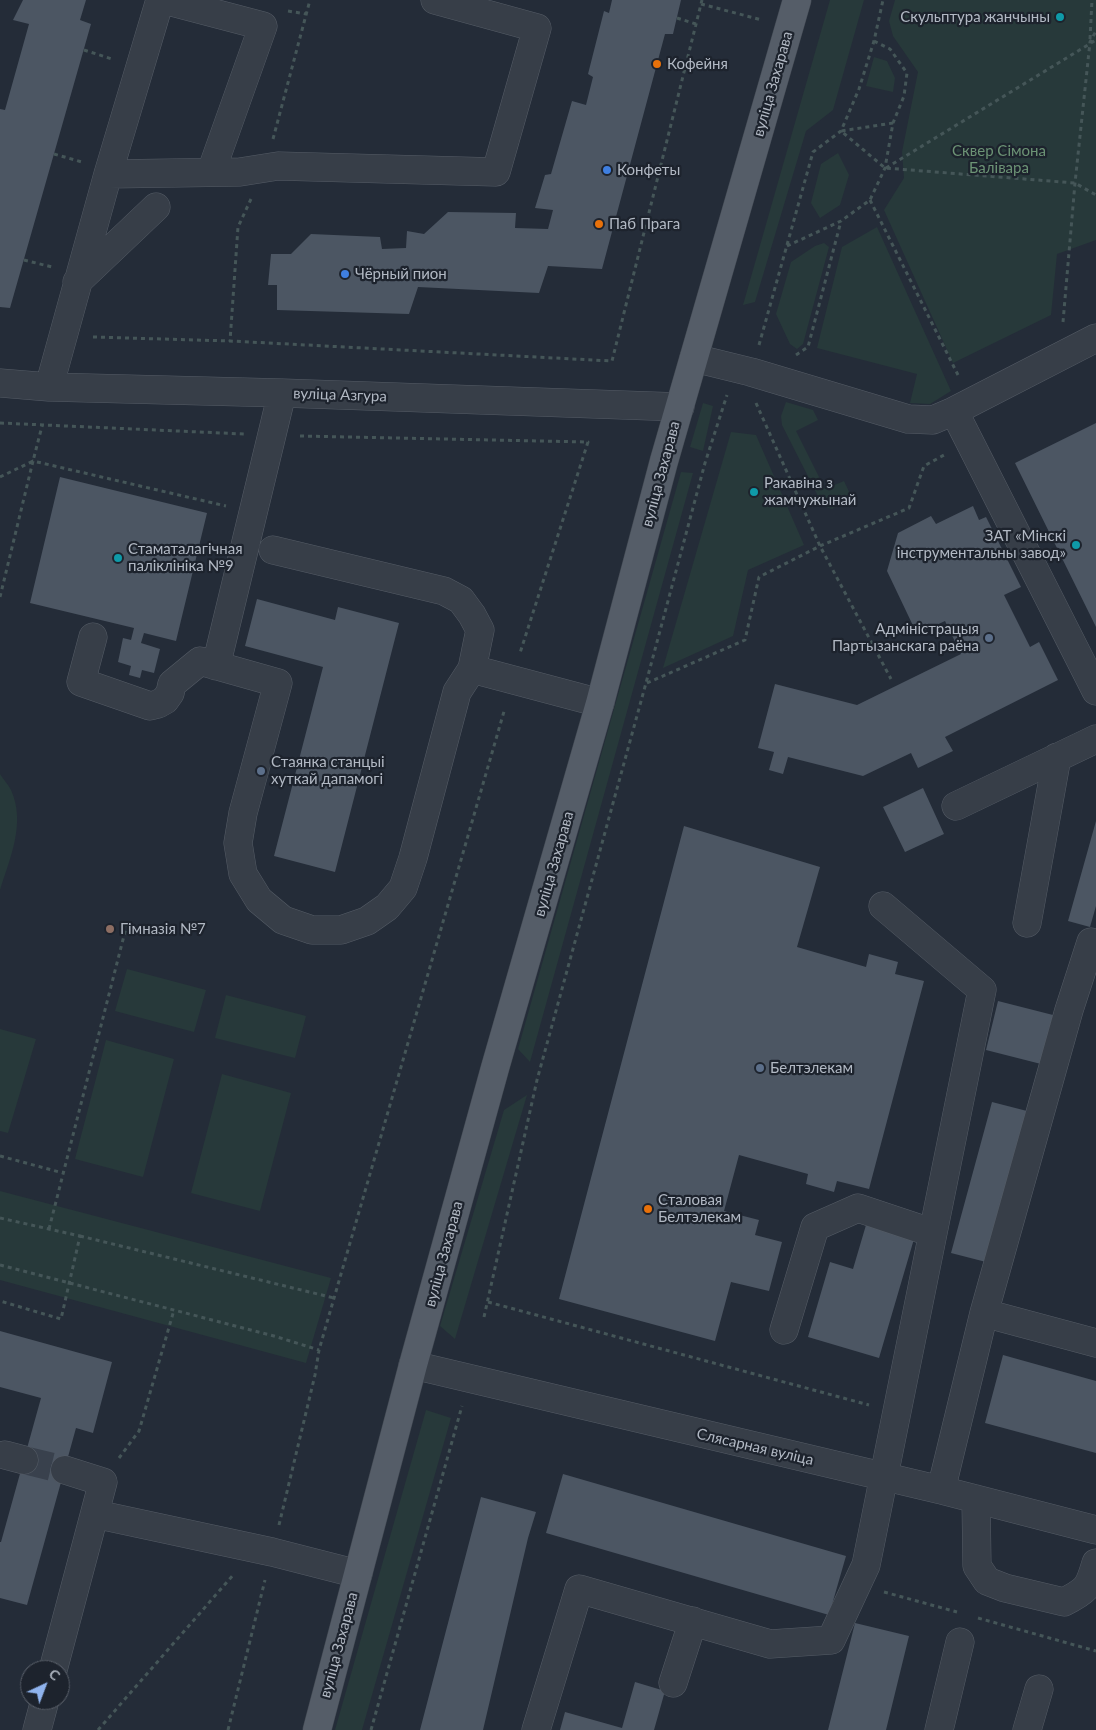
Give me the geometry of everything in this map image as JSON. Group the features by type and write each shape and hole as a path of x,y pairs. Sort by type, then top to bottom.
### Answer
{"main road":[{"name":"вуліца Захарава","path":"317,1730 413,1365 600,703 657,485 797,0"}],"street":[{"path":"49,387 77,282 97,169 160,0"},
{"path":"164,0 263,26 210,172"},
{"path":"97,169 240,172 278,166 496,172 537,28 435,0"},
{"path":"77,282 156,207"},
{"path":"694,358 751,372 908,418 933,420 1096,338"},
{"name":"вуліца Азгура","path":"0,383 49,387 680,407"},
{"path":"216,666 282,393"},
{"path":"954,411 968,442 1096,691"},
{"path":"93,637 81,682 150,706 165,700 170,693 172,684 200,661 278,683 243,813 238,842 243,874 259,900 282,920 312,930 341,930 368,921 387,908 403,888 413,858 458,692 472,669 480,630 461,600 444,591 273,550"},
{"path":"472,669 600,703"},
{"path":"956,806 1096,739"},
{"path":"1027,923 1058,757"},
{"path":"536,1730 579,1589 770,1644 831,1640 866,1564 982,990 883,906"},
{"path":"941,1490 984,1313 1069,1010 1091,942"},
{"path":"784,1330 815,1227 858,1208 933,1232"},
{"path":"984,1313 1096,1343"},
{"name":"Слясарная вуліца","path":"413,1365 941,1490 1096,1530"},
{"path":"56,1660 103,1482 65,1470"},
{"path":"976,1500 977,1566 987,1581 1005,1588 1064,1602 1080,1594 1090,1584 1096,1563"},
{"path":"95,1514 264,1551 358,1574"},
{"path":"673,1683 693,1621"},
{"path":"939,1730 960,1642"},
{"path":"1028,1730 1038,1689"},
{"path":"37,1730 42,1710"}],"path":[{"path":"230,340 238,227 269,155 310,0"},
{"path":"841,131 859,88 874,41 883,0"},
{"path":"1060,356 1075,183 1090,42 1092,0"},
{"path":"62,336 230,340 612,361 702,2 790,27"},
{"path":"677,18 696,24"},
{"path":"1090,42 1096,31"},
{"path":"885,168 1096,40"},
{"path":"786,246 841,221 870,200 885,168 893,123 904,96 907,73 890,49 874,41"},
{"path":"84,50 118,61"},
{"path":"758,349 813,152 841,131 893,123"},
{"path":"841,131 885,168 1075,183 1096,195"},
{"path":"54,154 97,169"},
{"path":"791,358 808,347 841,221"},
{"path":"24,260 54,268"},
{"path":"484,1317 537,1080 705,463 726,395 733,392"},
{"path":"756,403 820,546 891,679"},
{"path":"0,597 42,426"},
{"path":"228,1730 264,1551 315,1375 319,1350 520,652 588,442"},
{"path":"646,683 745,640 759,577 820,546 909,508 924,466 968,442"},
{"path":"0,477 33,460 253,512"},
{"path":"49,1230 128,920"},
{"path":"0,1156 63,1173"},
{"path":"0,1218 334,1298"},
{"path":"0,1301 61,1318 80,1236"},
{"path":"0,1265 319,1350"},
{"path":"488,1302 898,1413"},
{"path":"103,1482 139,1431 174,1310"},
{"path":"371,1730 469,1379"},
{"path":"98,1730 264,1551"}],"green space":[{"path":"830,0 864,0 833,110 806,131 755,302 743,305"},
{"name":"Сквер Сімона Балівара","path":"895,0 1096,0 1096,240 1057,254 1051,315 953,363 884,210 904,178 902,152 918,72 893,36 889,21"},
{"path":"874,57 887,61 895,78 893,92 866,86"},
{"path":"838,153 849,175 840,205 820,218 811,203 821,164"},
{"path":"877,227 951,391 930,404 910,403 917,374 817,348 842,247"},
{"path":"824,243 829,247 803,344 797,349 790,344 776,314 791,262 815,246"},
{"path":"786,402 813,410 818,420 796,431 825,489 844,481 852,498 832,509 826,507 821,502 782,425 781,416"},
{"path":"703,403 713,406 703,451 690,447"},
{"path":"731,432 756,435 804,545 748,570 733,636 663,668"},
{"path":"681,472 693,473 530,1062 518,1049"},
{"path":"0,774 11,790 15,802 17,828 12,853 0,890"},
{"path":"127,969 206,990 194,1032 115,1011"},
{"path":"226,995 306,1016 295,1058 215,1038"},
{"path":"0,1029 36,1039 8,1133 0,1131"},
{"path":"106,1040 174,1059 143,1177 75,1159"},
{"path":"222,1074 291,1093 260,1211 191,1193"},
{"path":"527,1095 455,1339 440,1326 504,1110"},
{"path":"0,1191 331,1278 306,1363 0,1280"},
{"path":"426,1410 451,1418 362,1730 335,1730"}],"building":[{"path":"23,0 86,0 80,20 91,24 10,308 0,307 0,109 5,110 29,24 13,20"},
{"path":"612,0 681,0 673,34 665,34 602,269 548,266 539,293 418,287 409,314 277,310 277,285 268,285 271,254 291,254 311,234 380,237 382,249 406,248 407,231 424,234 448,212 516,213 515,228 548,229 553,210 535,208 545,175 551,174 572,101 586,105 593,77 588,74 604,11 609,13"},
{"name":"ЗАТ «Мінскі інструментальны завод»","path":"1096,423 1096,627 1015,463"},
{"name":"Стаматалагічная паліклініка №9","path":"60,477 207,513 176,641 144,633 141,643 160,649 154,673 142,670 140,678 129,675 131,666 118,662 123,638 131,640 134,628 30,603"},
{"name":"Адміністрацыя Партызанскага раёна","path":"973,506 979,520 986,517 1021,587 1004,595 1030,647 1039,642 1058,680 945,737 953,751 918,768 911,753 863,776 788,757 783,774 769,770 774,752 758,748 775,684 857,705 961,654 945,621 917,634 887,571 898,533 931,516 936,524"},
{"path":"257,599 335,620 338,607 399,623 335,872 274,856 323,667 245,646"},
{"path":"923,788 944,834 905,852 883,807"},
{"path":"1096,821 1096,906 1090,927 1068,921"},
{"name":"Белтэлекам","path":"684,826 820,867 797,947 866,967 869,954 898,962 895,974 924,981 869,1189 837,1181 834,1192 806,1184 808,1174 739,1155 724,1211 759,1220 755,1235 782,1242 769,1291 731,1282 715,1341 559,1299"},
{"path":"998,1001 1053,1015 1041,1064 986,1050"},
{"path":"992,1102 1027,1111 986,1262 951,1253"},
{"path":"866,1225 914,1239 879,1358 808,1337 830,1262 853,1269"},
{"path":"0,1331 112,1362 93,1433 76,1428 27,1605 0,1598 0,1542 41,1398 0,1387"},
{"path":"1003,1355 1096,1381 1096,1453 985,1423"},
{"path":"563,1474 846,1556 829,1615 546,1533"},
{"path":"481,1497 536,1512 528,1538 483,1730 420,1730"},
{"path":"855,1623 909,1636 886,1730 828,1730"},
{"path":"635,1682 665,1691 654,1730 560,1730 565,1712 622,1728"}],"tunnel":[{"path":"24,1460 65,1470"}],"place":[{"name":"Скульптура жанчыны","path":"1060,17"},
{"name":"Кофейня","path":"657,64"},
{"name":"Конфеты","path":"607,170"},
{"name":"Паб Прага","path":"599,224"},
{"name":"Чёрный пион","path":"345,274"},
{"name":"Ракавіна з жамчужынай","path":"754,492"},
{"name":"ЗАТ «Мінскі інструментальны завод»","path":"1076,545"},
{"name":"Стаматалагічная паліклініка №9","path":"118,558"},
{"name":"Адміністрацыя Партызанскага раёна","path":"989,638"},
{"name":"Стаянка станцыі хуткай дапамогі","path":"261,771"},
{"name":"Гімназія №7","path":"110,929"},
{"name":"Белтэлекам","path":"760,1068"},
{"name":"Сталовая Белтэлекам","path":"648,1209"}]}
